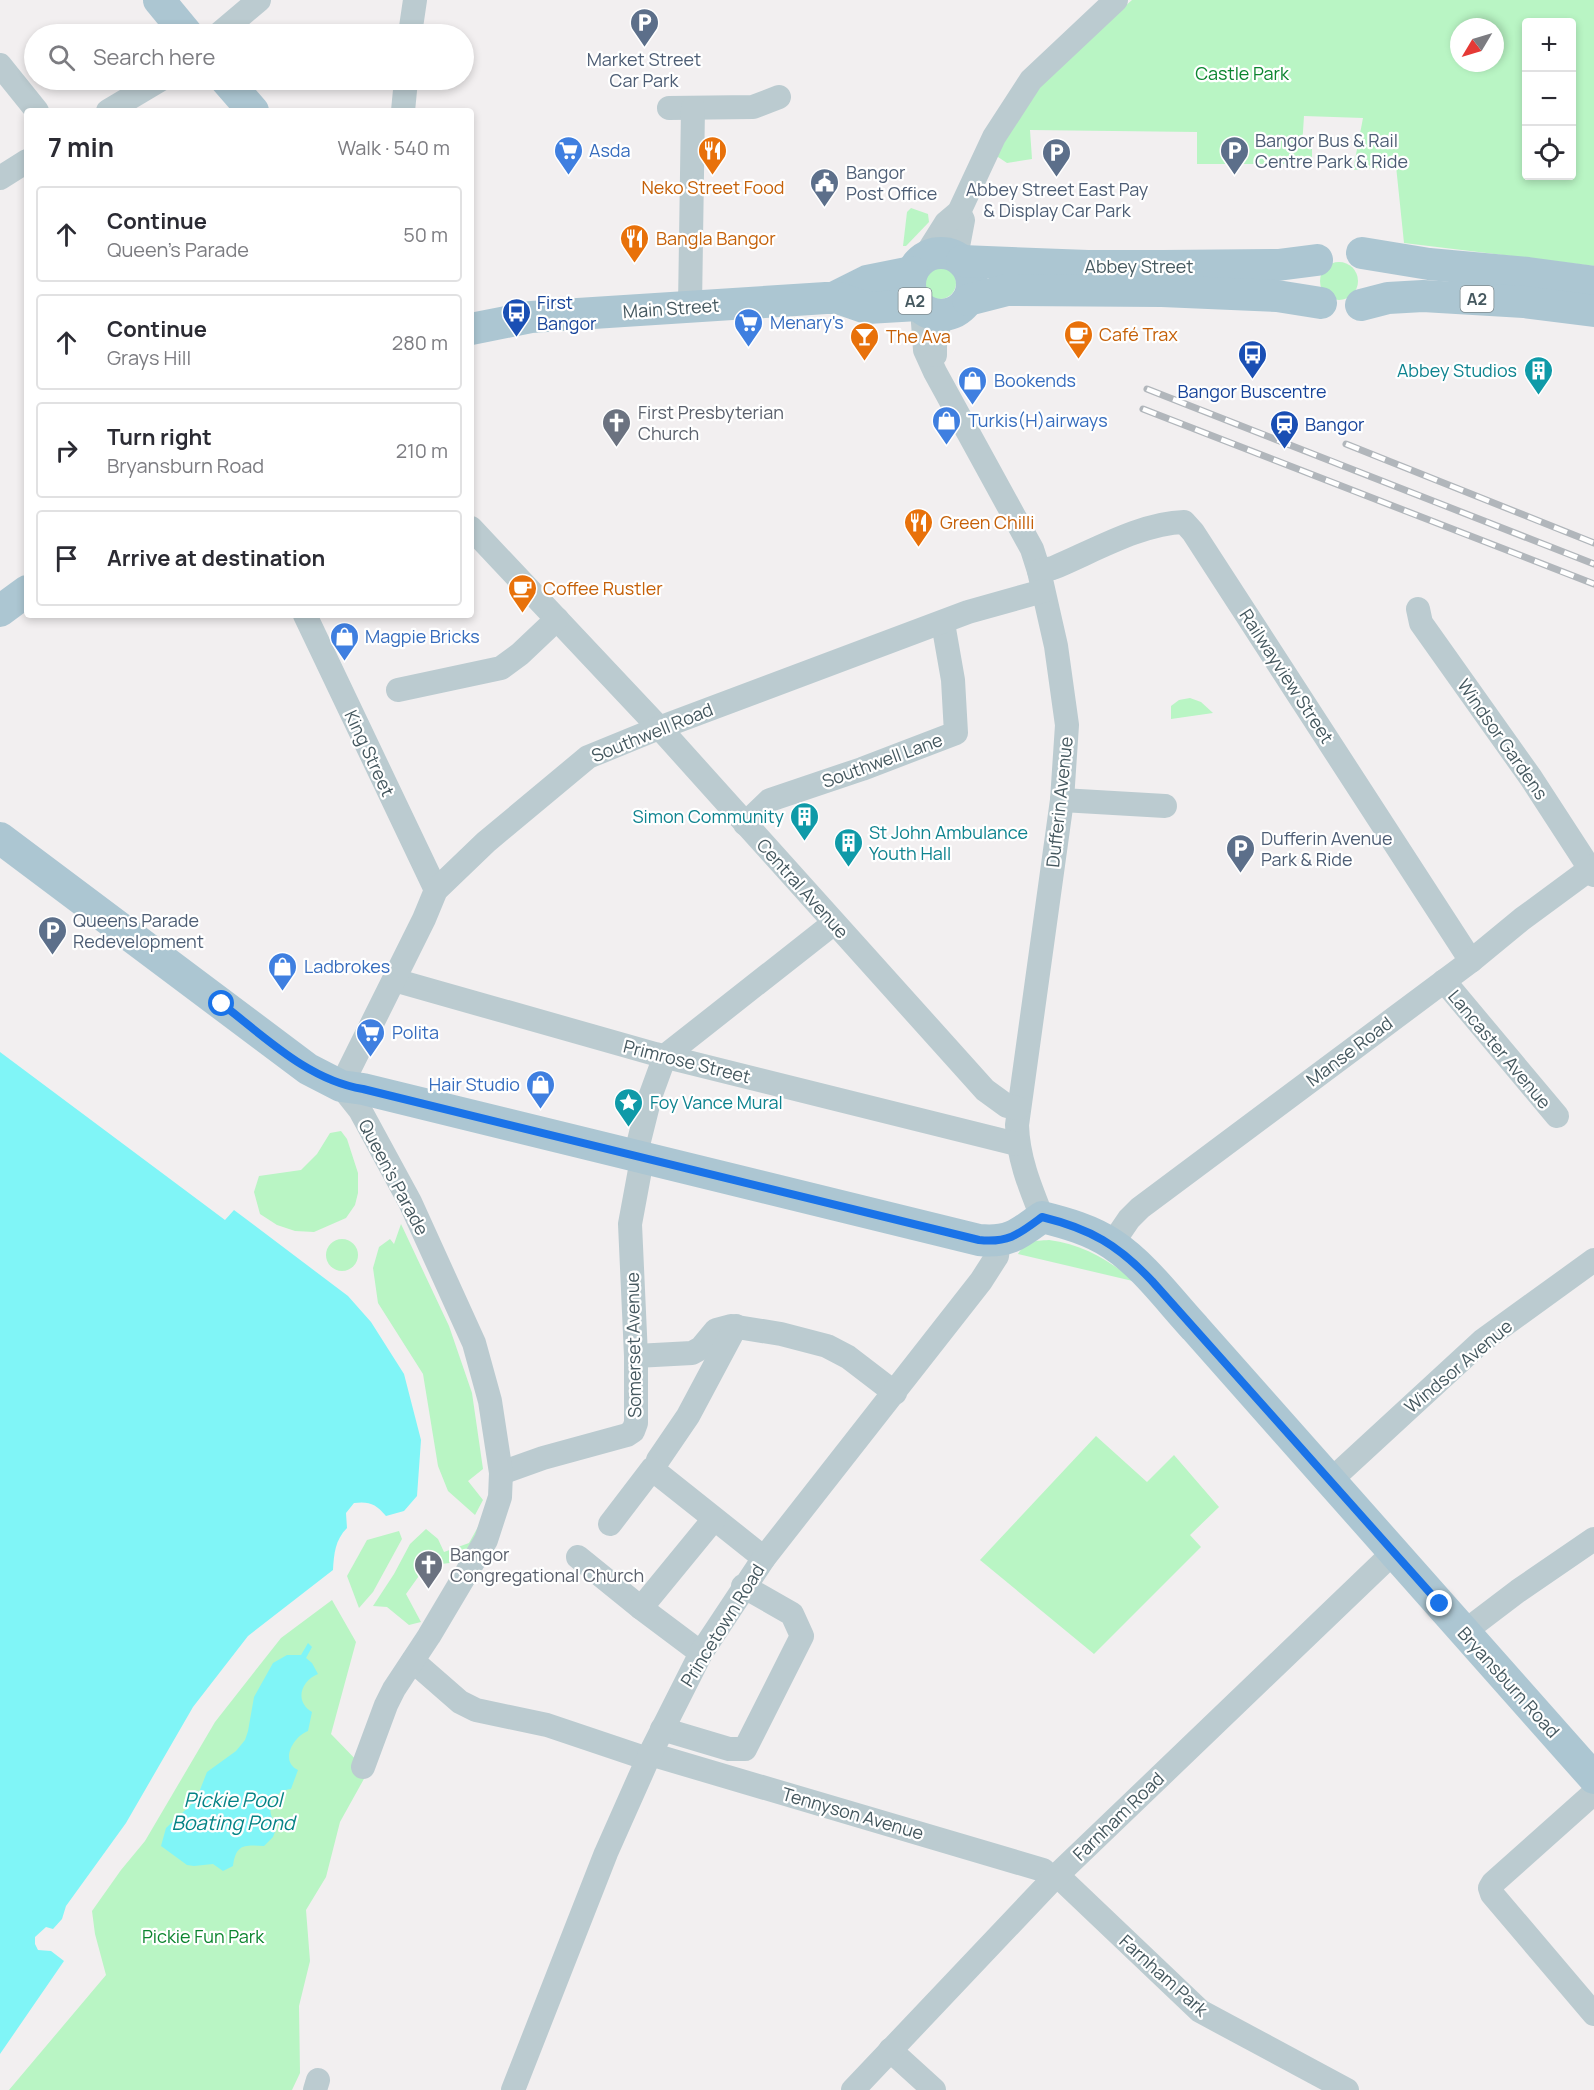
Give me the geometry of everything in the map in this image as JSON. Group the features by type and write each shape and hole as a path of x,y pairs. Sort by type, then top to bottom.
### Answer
{"main road":[{"path":"159,0 179,24"},
{"path":"235,90 250,108"},
{"name":"A2","path":"1317,260 1334,248 1345,247 1362,253 1429,264 1594,282"},
{"name":"A2","path":"959,259 940,253 918,265 910,289 927,310 957,312 968,300"},
{"path":"1361,305 1369,298 1375,279 1369,260 1362,253"},
{"path":"959,259 971,276 973,284 968,300"},
{"name":"Abbey Street","path":"959,259 1088,266 1278,265 1317,260"},
{"path":"1317,260 1311,278 1315,296 1321,303"},
{"name":"Main Street","path":"833,298 867,281 918,265"},
{"name":"Abbey Street","path":"968,300 1007,291 1162,291 1277,296 1321,303"},
{"name":"A2","path":"1321,303 1338,311 1352,310 1361,305 1388,298 1423,296 1524,302 1594,311"},
{"name":"Main Street","path":"474,328 531,317 833,298 867,308 927,310"},
{"name":"Main Street","path":"474,318 510,320"},
{"path":"0,611 24,593"},
{"name":"Queen's Parade","path":"0,838 308,1069 342,1086"},
{"path":"342,1086 979,1240 999,1241 1017,1235 1042,1217"},
{"name":"Bryansburn Road","path":"1042,1217 1083,1230 1112,1244 1134,1262 1594,1778"}],"street":[{"path":"231,24 259,0"},
{"path":"411,24 415,0"},
{"path":"918,265 946,223 959,212 994,137 1031,80 1116,0"},
{"path":"0,65 35,108"},
{"path":"113,108 143,90"},
{"path":"403,108 405,90"},
{"path":"669,108 753,107 779,97"},
{"path":"690,306 693,108"},
{"path":"0,178 24,163"},
{"path":"959,212 963,220 959,259"},
{"name":"Dufferin Avenue","path":"927,310 935,338 934,372 1032,549 1056,646 1067,725 1062,800 1018,1108 1017,1144 1042,1217"},
{"name":"Railwayview Street","path":"1041,581 1053,568 1139,532 1171,522 1184,522 1193,532 1471,961"},
{"name":"Central Avenue","path":"474,531 658,728 985,1090 1007,1106 1018,1108"},
{"name":"Southwell Road","path":"342,1086 436,890 486,842 588,757 658,728 943,623 1041,581"},
{"name":"Windsor Gardens","path":"1418,609 1421,623 1593,870"},
{"name":"King Street","path":"306,618 436,890"},
{"path":"398,690 501,668 520,654 557,619"},
{"name":"Southwell Lane","path":"745,824 770,800 862,769 956,733 953,680 943,623"},
{"path":"1062,800 1165,806"},
{"name":"Manse Road","path":"1112,1244 1129,1219 1140,1208 1471,961 1522,919 1593,870"},
{"path":"665,1056 834,923"},
{"name":"Primrose Street","path":"394,980 665,1056 1017,1144"},
{"name":"Lancaster Avenue","path":"1444,981 1557,1116"},
{"name":"Somerset Avenue","path":"501,1473 543,1458 630,1433 636,1423 636,1356 630,1224 640,1170 638,1145 650,1097 665,1056"},
{"name":"Queen's Parade","path":"342,1086 360,1110 416,1215 474,1343 489,1401 501,1473 500,1497 486,1540 386,1705 363,1767"},
{"name":"Princetown Road","path":"513,2090 606,1853 662,1729 701,1653 743,1586 764,1558 981,1281 997,1256 999,1241"},
{"name":"Windsor Avenue","path":"1330,1481 1482,1341 1594,1260"},
{"path":"636,1356 692,1353 700,1348 716,1330 726,1326 736,1326 781,1334 827,1346 848,1357 895,1393"},
{"path":"658,1460 688,1416 736,1326"},
{"path":"610,1524 652,1469 764,1558"},
{"path":"641,1608 714,1519"},
{"path":"1464,1632 1518,1591 1594,1539"},
{"name":"Farnham Road","path":"853,2090 1055,1877 1394,1552"},
{"path":"578,1557 701,1653"},
{"path":"662,1729 729,1749 745,1749 802,1636 792,1614 743,1586"},
{"name":"Tennyson Avenue","path":"413,1661 460,1702 476,1710 547,1725 649,1757 1043,1870 1055,1877"},
{"path":"1594,1793 1490,1888 1492,1894 1594,2014"},
{"name":"Farnham Park","path":"1055,1877 1200,2011 1347,2090"},
{"path":"890,2050 934,2090"}],"green space":[{"name":"Castle Park","path":"1132,0 1594,0 1594,266 1404,243 1396,166 1353,170 1363,118 1304,116 1302,147 1312,149 1312,164 1197,164 1197,132 1030,130 1032,159 1007,163 995,155 1040,82"},
{"path":"911,208 928,214 929,222 906,246 903,246 907,212"},
{"path":"1339,262 1352,268 1358,281 1352,294 1339,300 1326,294 1320,281 1326,268"},
{"path":"940,267 952,271 956,283 952,295 940,299 928,295 924,283 928,271"},
{"path":"1190,698 1201,702 1213,713 1171,719 1171,706 1179,700"},
{"path":"341,1131 347,1139 358,1173 358,1193 355,1205 346,1218 314,1232 295,1231 277,1225 260,1214 254,1192 259,1176 301,1170 317,1154 330,1133"},
{"path":"401,1224 449,1326 472,1393 483,1469 468,1481 483,1500 475,1515 448,1491 438,1466 423,1374 378,1303 373,1268 379,1247 390,1239 394,1244"},
{"path":"342,1239 353,1244 358,1255 353,1266 342,1271 331,1266 326,1255 331,1244"},
{"path":"1049,1240 1074,1245 1085,1250 1107,1261 1137,1282 1018,1254 1031,1242"},
{"path":"1096,1436 1147,1482 1174,1455 1219,1507 1190,1535 1201,1547 1094,1654 980,1560"},
{"path":"483,1518 465,1561 426,1566 406,1594 421,1622 409,1625 387,1607 373,1606 410,1544 426,1529 438,1539 444,1552 469,1543"},
{"path":"399,1531 402,1539 373,1592 359,1608 347,1576 367,1540"},
{"name":"Pickie Fun Park","path":"332,1600 356,1642 331,1734 363,1767 365,1777 340,1822 326,1877 306,1910 310,1961 299,2006 300,2073 292,2090 9,2090 106,1975 95,1934 92,1911 145,1841 215,1722 281,1638"}],"water":[{"path":"0,1052 225,1220 234,1210 348,1296 371,1322 404,1374 421,1440 417,1496 404,1511 386,1516 372,1504 354,1503 346,1513 347,1528 338,1542 333,1570 248,1636 193,1707 126,1823 66,1906 62,1919 53,1929 46,1927 35,1937 38,1950 51,1951 64,1961 0,2054"},
{"name":"Pickie Pool Boating Pond","path":"308,1643 312,1647 306,1658 318,1674 307,1681 302,1697 306,1707 312,1712 308,1731 294,1743 289,1755 292,1766 298,1770 291,1789 280,1793 272,1803 271,1814 278,1824 273,1837 264,1846 242,1847 236,1853 233,1866 223,1871 213,1864 187,1865 161,1846 166,1828 196,1800 207,1772 236,1751 245,1740 254,1697 273,1663 287,1655 301,1655"}],"railway":[{"path":"1147,389 1594,564"},
{"path":"1143,409 1594,584"},
{"path":"1346,444 1594,543"}],"place":[{"name":"Market Street Car Park","path":"644,48"},
{"name":"Asda","path":"568,176"},
{"name":"Neko Street Food","path":"713,176"},
{"name":"Bangor Bus & Rail Centre Park & Ride","path":"1234,176"},
{"name":"Abbey Street East Pay & Display Car Park","path":"1057,178"},
{"name":"Bangor Post Office","path":"825,208"},
{"name":"Bangla Bangor","path":"635,264"},
{"name":"First Bangor","path":"516,338"},
{"name":"Menary's","path":"749,348"},
{"name":"Café Trax","path":"1078,360"},
{"name":"The Ava","path":"865,362"},
{"name":"Bangor Buscentre","path":"1252,380"},
{"name":"Abbey Studios","path":"1538,396"},
{"name":"Bookends","path":"973,406"},
{"name":"Turkis(H)airways","path":"947,446"},
{"name":"First Presbyterian Church","path":"617,448"},
{"name":"Bangor","path":"1284,450"},
{"name":"Green Chilli","path":"919,548"},
{"name":"Coffee Rustler","path":"522,614"},
{"name":"Magpie Bricks","path":"344,662"},
{"name":"Simon Community","path":"805,842"},
{"name":"St John Ambulance Youth Hall","path":"848,868"},
{"name":"Dufferin Avenue Park & Ride","path":"1240,874"},
{"name":"Queens Parade Redevelopment","path":"52,956"},
{"name":"Ladbrokes","path":"283,992"},
{"name":"Polita","path":"371,1058"},
{"name":"Hair Studio","path":"541,1110"},
{"name":"Foy Vance Mural","path":"629,1128"},
{"name":"Bangor Congregational Church","path":"429,1590"}],"route":[{"path":"222,1004 308,1069 342,1086 363,1089 979,1240 999,1241 1017,1235 1042,1217 1063,1222 1112,1244 1134,1262 1195,1328 1440,1604"}]}
